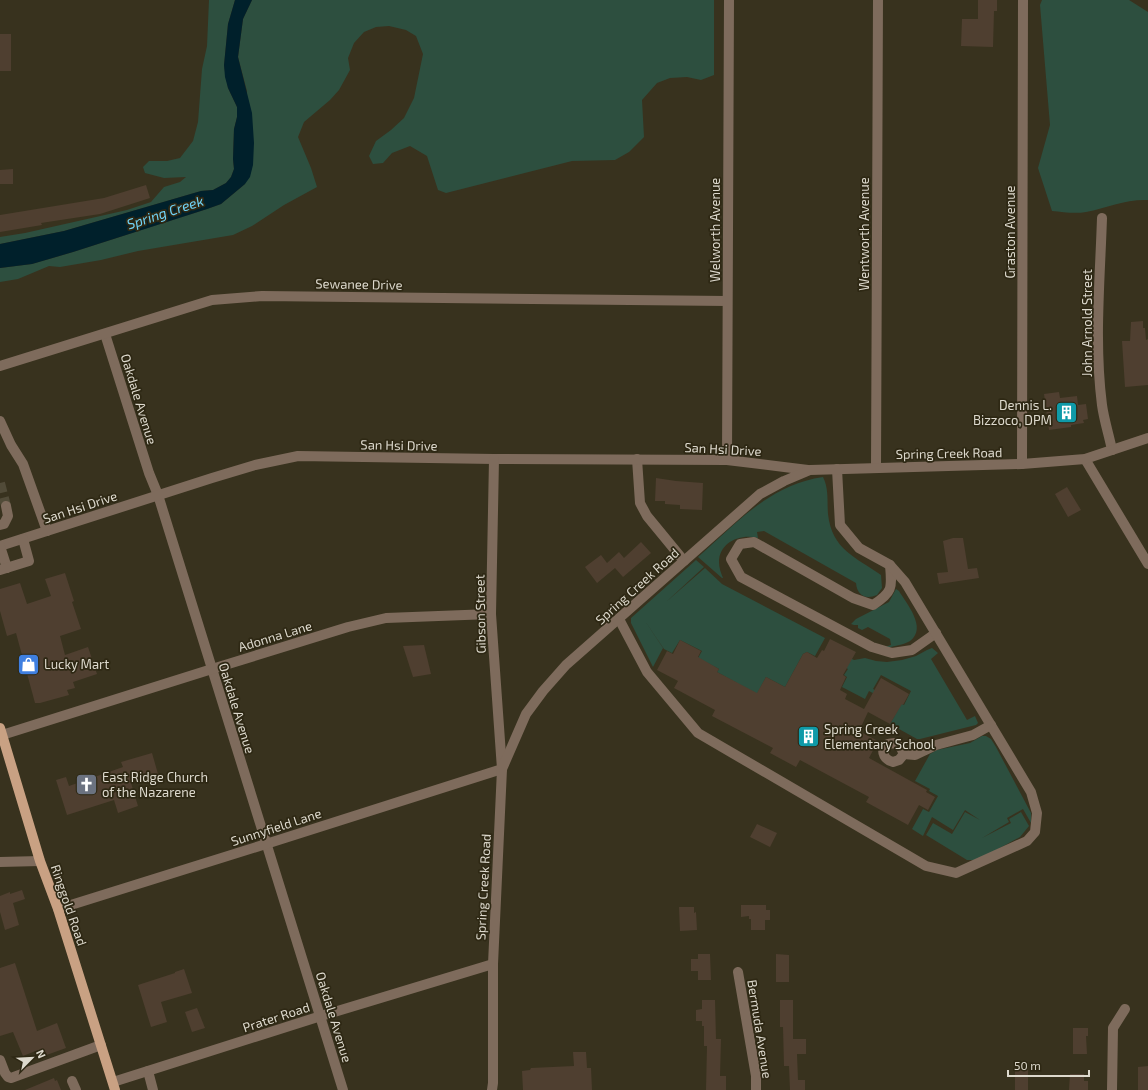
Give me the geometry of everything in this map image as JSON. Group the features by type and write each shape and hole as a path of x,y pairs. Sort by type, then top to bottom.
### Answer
{"main road":[{"name":"Ringgold Road","path":"1,732 40,862 58,909 114,1086"}],"street":[{"name":"Welworth Avenue","path":"727,460 729,0"},
{"name":"Wentworth Avenue","path":"876,468 878,0"},
{"name":"Graston Avenue","path":"1022,464 1023,0"},
{"name":"John Arnold Street","path":"1102,218 1098,361 1102,406 1112,450"},
{"name":"Sewanee Drive","path":"0,366 212,300 262,296 728,301"},
{"name":"Oakdale Avenue","path":"105,334 149,473 158,495 343,1090"},
{"path":"0,421 11,445 23,464 47,531"},
{"name":"Spring Creek Road","path":"492,1090 493,964 502,769 526,714 543,691 566,665 760,494 784,481 810,470 1022,464 1086,459 1148,438"},
{"name":"San Hsi Drive","path":"0,546 255,465 298,456 727,460 810,470"},
{"name":"Gibson Street","path":"494,459 491,614 502,769"},
{"path":"1086,459 1148,564"},
{"path":"637,460 640,503 647,516 684,561"},
{"path":"619,619 647,672 698,733 926,866 956,874 1027,841 1035,832 1037,813 1031,792 905,582 890,565 858,548 840,525 837,469"},
{"path":"0,525 4,524 8,516 6,506"},
{"path":"0,546 3,569 29,561 23,539"},
{"path":"890,565 891,584 886,596 873,605 853,598 754,542 740,544 731,559 741,577 872,647 892,653 912,650 936,633"},
{"name":"Adonna Lane","path":"1,732 348,627 386,618 491,614"},
{"path":"904,754 915,755 936,745 973,735 991,725"},
{"name":"Sunnyfield Lane","path":"58,909 502,769"},
{"path":"0,862 40,862"},
{"name":"Prater Road","path":"114,1086 148,1071 321,1016 493,964"},
{"name":"Bermuda Avenue","path":"738,972 756,1076 756,1090"},
{"path":"1112,1090 1113,1028 1125,1009"},
{"path":"0,1060 5,1073 11,1078 101,1045"},
{"path":"148,1071 153,1090"}],"green space":[{"path":"209,0 235,0 228,24 224,66 228,88 237,107 237,117 234,129 234,169 231,177 226,183 213,190 201,191 64,231 0,244 0,237 25,233 127,210 151,202 164,187 180,182 186,177 164,178 145,173 143,167 149,161 167,161 180,158 193,141 198,122 202,69 207,46"},
{"path":"252,0 714,0 714,75 701,80 687,77 670,78 657,83 642,100 644,137 629,152 615,160 572,161 446,193 438,190 427,156 410,146 392,153 383,163 373,164 369,156 376,141 404,118 414,98 423,54 416,36 406,30 389,26 376,27 364,32 354,43 348,58 350,70 339,90 330,100 304,122 298,137 317,187 284,205 252,226 233,235 138,251 101,260 60,267 49,266 18,279 0,282 0,268 32,264 207,209 221,204 245,184 247,91 238,57 243,19"},
{"path":"1042,0 1129,0 1148,12 1148,200 1124,202 1082,213 1052,211 1038,168 1050,125 1040,5"},
{"path":"823,477 827,491 830,526 834,536 854,557 881,575 882,588 877,595 865,597 858,591 856,583 764,531 757,532 758,538 738,538 727,544 720,555 719,562 723,578 698,557 740,519 770,497 786,488 804,481"},
{"path":"696,560 704,567 666,602 705,568 722,584 825,638 815,656 807,652 803,654 785,687 766,677 757,694 717,672 719,669 698,658 702,651 680,640 672,653 664,649 645,621 663,648 653,667 631,623 631,618"},
{"path":"896,589 899,591 914,616 917,629 915,636 910,641 886,648 885,647 891,645 890,639 868,627 862,630 858,628 858,625 851,624 856,619 889,602"},
{"path":"932,648 938,653 931,659 967,720 975,716 978,723 976,725 917,739 890,724 899,708 891,698 904,705 911,691 881,675 873,689 879,692 882,698 869,691 865,699 842,687 847,677 844,675 848,669 843,666 848,657 854,660 865,658 887,662 916,656"},
{"path":"982,736 986,736 991,739 996,747 1031,813 1031,823 1023,809 1007,818 1009,822 982,838 1011,823 1009,819 1021,812 1029,826 1020,837 978,860 967,860 926,835 933,823 952,834 965,812 980,820 965,810 953,830 932,817 923,836 912,829 923,809 929,812 938,796 929,791 930,789 915,781 930,754 937,750 970,743"}],"water":[{"name":"Spring Creek","path":"235,0 252,0 243,19 238,57 252,113 254,143 253,165 250,177 245,184 221,204 207,209 32,264 0,268 0,244 64,231 201,191 213,190 226,183 231,177 234,169 234,129 237,117 237,107 228,88 224,65 228,24"}],"building":[{"path":"978,0 997,0 997,11 994,11 993,47 961,46 962,19 978,19"},
{"path":"0,34 11,34 11,71 0,71"},
{"path":"13,169 13,184 0,184 0,170"},
{"path":"146,185 150,198 100,214 41,223 42,225 0,232 0,215 104,198"},
{"path":"1143,321 1146,340 1148,339 1148,385 1125,387 1122,341 1130,341 1131,322"},
{"name":"Dennis L. Bizzoco, DPM","path":"1059,392 1060,398 1077,396 1078,405 1086,404 1088,419 1083,420 1084,423 1071,425 1071,427 1049,430 1044,394"},
{"path":"656,478 703,483 702,510 680,509 680,505 665,504 665,501 655,501"},
{"path":"1067,487 1081,510 1068,517 1055,494"},
{"path":"953,538 963,538 968,569 977,568 979,578 939,584 937,573 948,572 943,541"},
{"path":"641,542 651,553 623,577 615,568 597,583 585,567 601,555 607,563 619,552 624,558"},
{"path":"65,573 74,601 72,602 81,629 60,636 65,655 88,647 97,674 73,682 75,688 67,690 69,695 35,703 16,633 7,636 0,611 0,589 20,583 27,604 51,596 45,579"},
{"name":"Spring Creek Elementary School","path":"830,639 856,652 843,675 846,677 840,690 847,694 845,699 864,709 881,678 909,694 890,724 868,712 859,731 878,741 869,758 927,790 926,792 935,797 928,810 919,805 908,825 866,802 869,797 800,760 796,767 770,753 773,748 712,716 715,710 674,688 678,681 657,670 667,651 673,654 680,640 701,651 698,657 719,669 717,672 757,693 766,677 785,687 803,654 807,652 817,658 822,650 824,651"},
{"path":"424,645 431,674 413,677 403,646"},
{"name":"East Ridge Church of the Nazarene","path":"152,753 158,774 131,783 138,806 118,813 114,800 67,815 56,780 66,777 69,786 123,767 121,762"},
{"path":"757,824 777,833 770,847 750,837"},
{"path":"22,890 25,899 13,903 19,925 5,930 0,912 0,896 10,892 10,894"},
{"path":"741,905 766,905 766,910 770,910 770,920 765,920 765,930 751,930 751,919 749,919 749,916 741,917"},
{"path":"679,907 694,907 694,913 696,912 697,930 680,931"},
{"path":"698,954 710,954 711,980 698,980 698,971 691,971 691,959 698,959"},
{"path":"776,954 789,955 789,982 776,982"},
{"path":"15,963 37,1031 57,1023 66,1048 41,1057 38,1050 23,1056 13,1032 0,1036 0,968"},
{"path":"184,969 192,993 161,1002 167,1022 151,1027 138,985"},
{"path":"702,1000 715,1000 716,1039 721,1039 720,1076 726,1076 726,1090 706,1090 707,1046 704,1046 704,1026 702,1026 702,1021 696,1021 696,1010 702,1009"},
{"path":"780,1000 793,1000 793,1039 806,1039 806,1054 797,1054 798,1080 805,1080 805,1090 790,1090 789,1066 784,1066 783,1027 780,1027"},
{"path":"197,1008 205,1028 192,1032 185,1012"},
{"path":"1073,1028 1088,1028 1088,1036 1086,1036 1087,1054 1073,1054"},
{"path":"573,1052 586,1052 587,1068 591,1068 592,1090 523,1090 522,1071 530,1070 531,1068 574,1066"},
{"path":"1148,1066 1148,1090 1138,1090 1138,1067"},
{"path":"1015,1068 1028,1068 1028,1090 1015,1090"},
{"path":"1070,1074 1084,1074 1084,1081 1088,1081 1088,1090 1069,1090"},
{"path":"54,1078 55,1081 57,1080 61,1090 25,1090"}],"tunnel":[{"path":"0,483 6,506"}],"place":[{"name":"Dennis L. Bizzoco, DPM","path":"1067,412"},
{"name":"Lucky Mart","path":"29,664"},
{"name":"Spring Creek Elementary School","path":"809,736"},
{"name":"East Ridge Church of the Nazarene","path":"86,784"}]}
